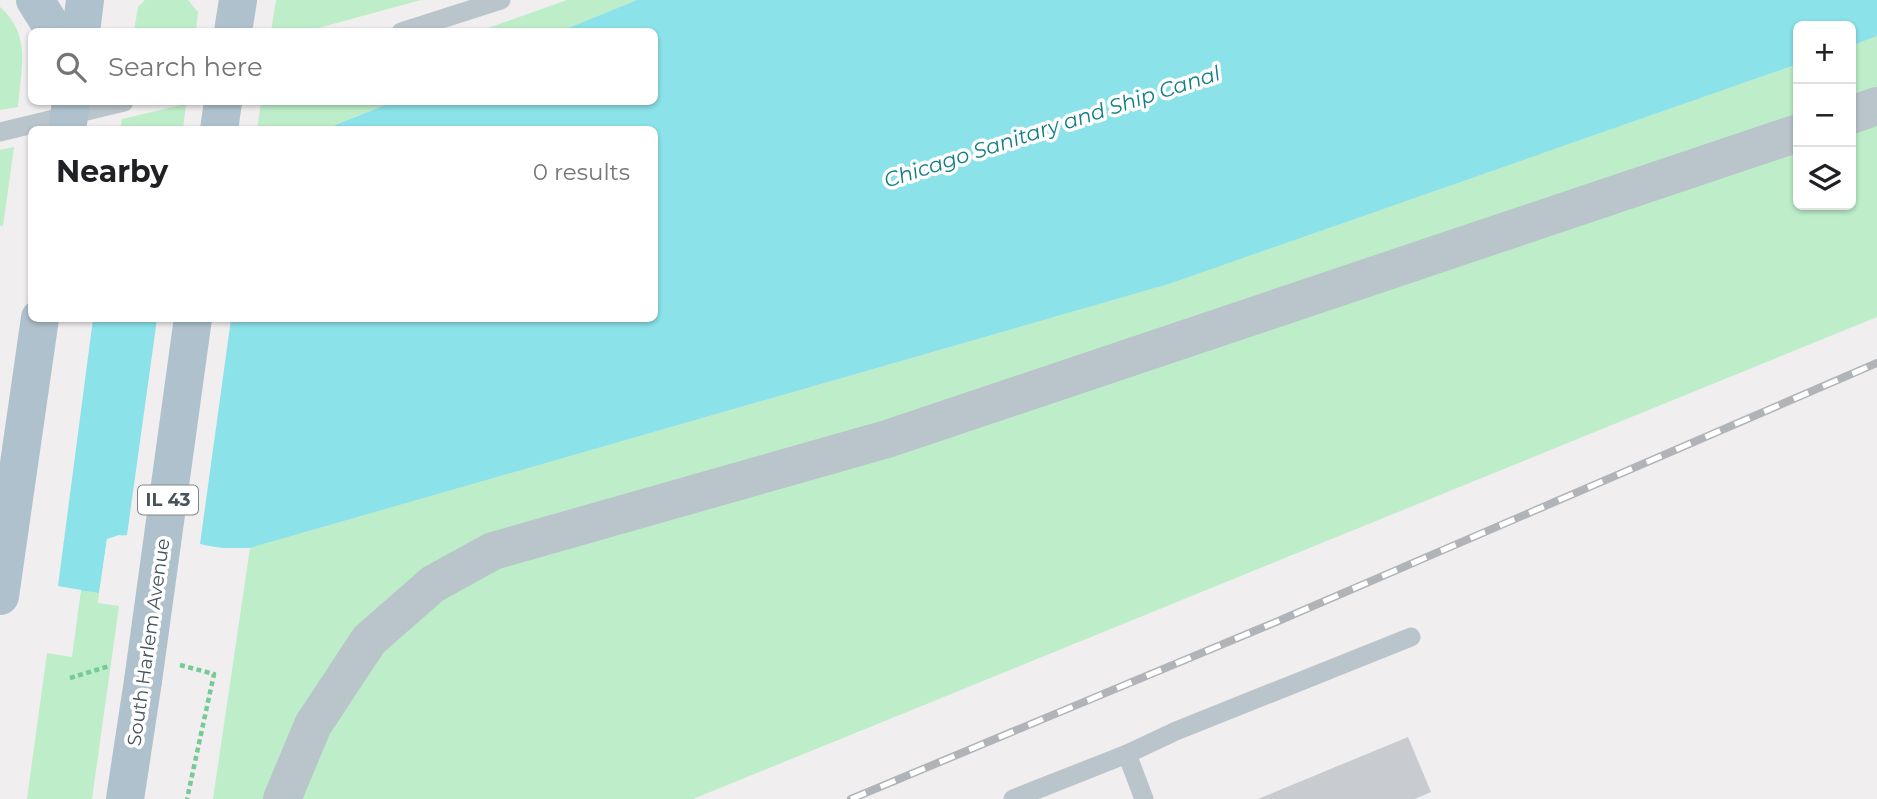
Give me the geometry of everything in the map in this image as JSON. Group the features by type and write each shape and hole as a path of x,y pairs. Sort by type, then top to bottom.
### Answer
{"main road":[{"path":"35,0 52,28"},
{"path":"82,28 85,0"},
{"path":"68,126 71,105"},
{"path":"220,126 223,105"},
{"path":"0,596 39,322"},
{"name":"South Harlem Avenue","path":"125,799 192,322"}],"street":[{"path":"1856,113 1877,106"},
{"path":"282,799 313,725 369,640 433,584 493,551 887,439 1793,135"}],"lane":[{"path":"413,28 500,0"},
{"path":"0,132 112,105"},
{"path":"1013,799 1411,637"},
{"path":"1127,754 1144,799"}],"green space":[{"path":"145,0 188,0 198,12 196,28 134,28 138,7"},
{"path":"276,0 421,0 318,28 271,28"},
{"path":"567,0 637,0 568,28 488,28"},
{"path":"0,7 17,29 21,41 22,66 18,107 0,110"},
{"path":"1877,36 1877,317 693,799 213,799 250,548 1169,284 1793,66 1793,210 1856,210 1856,44"},
{"path":"186,105 183,126 121,126 122,119"},
{"path":"261,105 385,105 333,126 258,126"},
{"path":"14,147 3,226 0,226 0,150"},
{"path":"81,590 99,593 98,603 119,606 92,799 27,799 47,653 72,657"}],"water":[{"name":"Chicago Sanitary and Ship Canal","path":"637,0 1877,0 1877,36 1856,44 1856,21 1793,21 1793,66 1169,284 250,548 223,548 119,535 107,539 99,593 58,587 32,322 658,322 658,126 333,126 385,105 658,105 658,28 568,28"}],"pier":[{"path":"28,250 28,322 93,322 58,586 81,590 81,593 0,583 0,257"},
{"path":"157,322 231,322 200,544 223,549 223,552 120,538 110,541 102,594 99,596 107,539 127,535"}],"building":[{"path":"1408,737 1431,792 1415,799 1258,799"}],"railway":[{"path":"851,799 1276,622 1877,363"}]}
